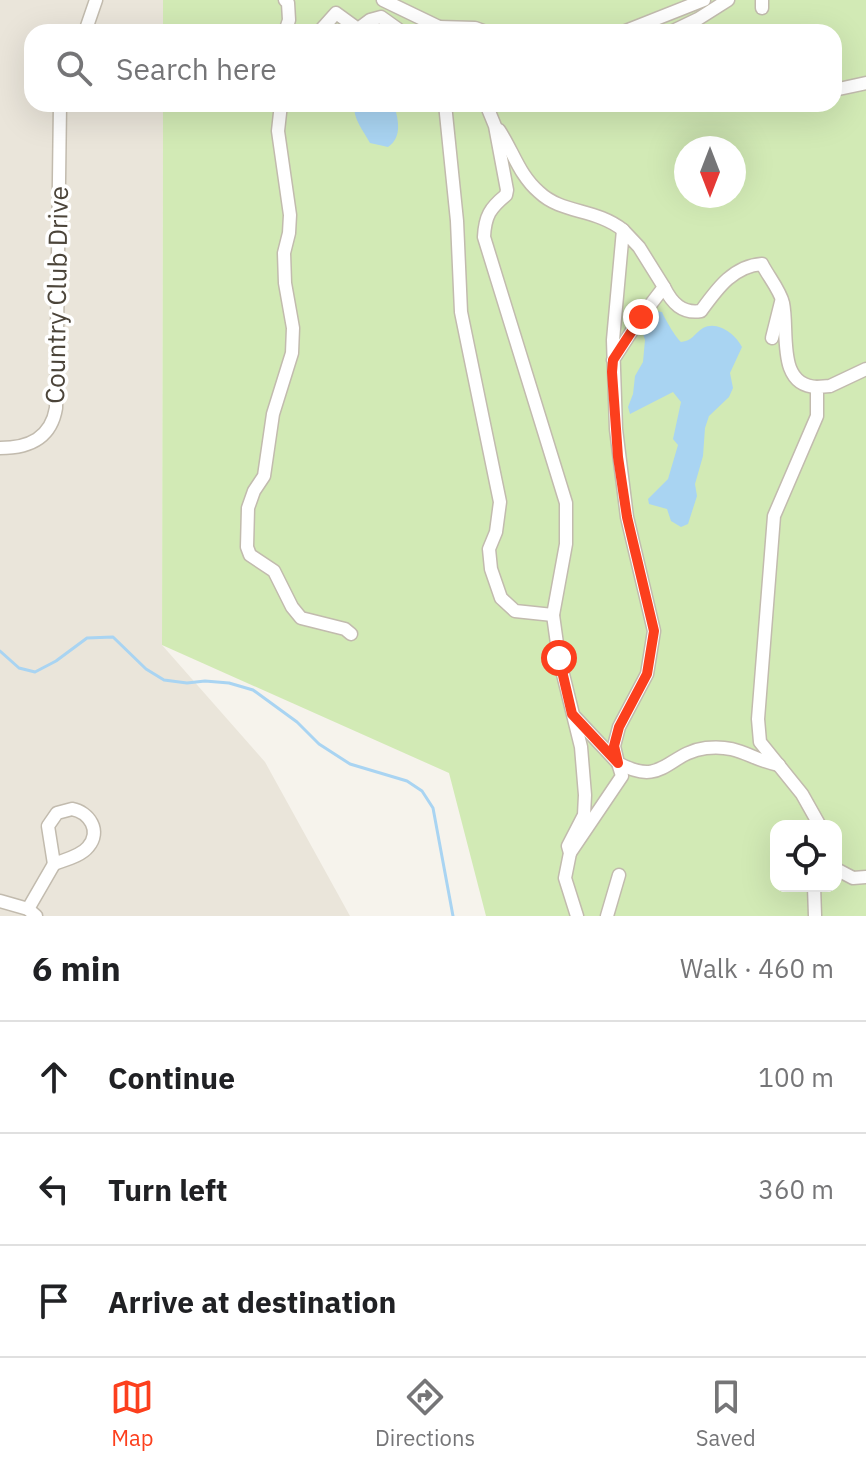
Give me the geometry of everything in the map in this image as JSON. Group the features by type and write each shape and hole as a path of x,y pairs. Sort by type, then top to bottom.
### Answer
{"street":[{"path":"88,24 96,0"},
{"path":"285,0 288,3 288,24"},
{"path":"383,0 429,24"},
{"path":"643,24 704,0"},
{"path":"688,24 728,0"},
{"path":"325,24 337,6 353,24"},
{"path":"365,24 381,17 391,24"},
{"path":"842,88 866,83"},
{"name":"Country Club Drive","path":"0,448 24,446 37,440 50,428 56,408 60,112"},
{"path":"280,112 278,131 290,215 284,253 285,283 293,328 292,353 273,414 264,476 248,508 247,547 250,555 274,571 301,618 345,629 351,634"},
{"path":"446,112 457,221 461,312 500,502 496,532 489,549 491,569 501,598 515,611 553,615"},
{"path":"489,112 495,126 507,190 485,218 484,237 566,503 566,544 553,615 559,658 581,747 585,795 584,815 568,846 570,853"},
{"path":"495,126 523,175 540,194 570,209 603,216 623,230 639,247 671,301 679,307 691,313 701,311 717,286 743,269 762,264 782,298 789,368 795,380 805,387 830,386 866,369"},
{"path":"577,916 565,878 570,853 622,776 614,746 619,727 647,674 654,631 627,517 616,429 613,360 623,230"},
{"path":"613,360 664,287"},
{"path":"772,338 782,298"},
{"path":"817,387 817,416 774,516 758,719 760,742 802,794 817,820"},
{"path":"572,714 618,763 637,774 651,773 703,748 736,748 779,765"},
{"path":"0,901 32,912 54,864 48,826 57,813 79,810 94,827 92,841 82,852 54,864"},
{"path":"842,872 853,878 866,877"},
{"path":"607,916 619,875"},
{"path":"814,892 815,916"}],"shaded area":[{"path":"0,0 163,0 163,24 24,24 24,112 163,112 162,645 265,762 350,916 0,916"}],"green space":[{"path":"163,0 866,0 866,916 486,916 449,773 162,645 163,112 842,112 842,24 163,24"}],"water":[{"path":"355,112 396,112 396,138 388,147 370,143"},
{"path":"662,312 681,342 703,328 715,326 731,334 742,347 730,373 733,388 729,397 709,416 695,484 697,496 688,524 681,527 671,521 667,509 649,504 648,499 668,479 678,445 673,439 681,402 673,392 630,414 628,407 635,376 643,362 645,340 641,328 645,315"}],"waterway":[{"path":"0,651 19,668 35,672 87,638 113,637 146,669 164,680 229,683 253,690 297,722 319,744 350,764 407,781 422,791 433,808 453,916"}],"route":[{"path":"559,658 572,714 618,763 614,746 619,727 647,674 654,631 627,517 618,457 612,372 613,360 641,317"}]}
